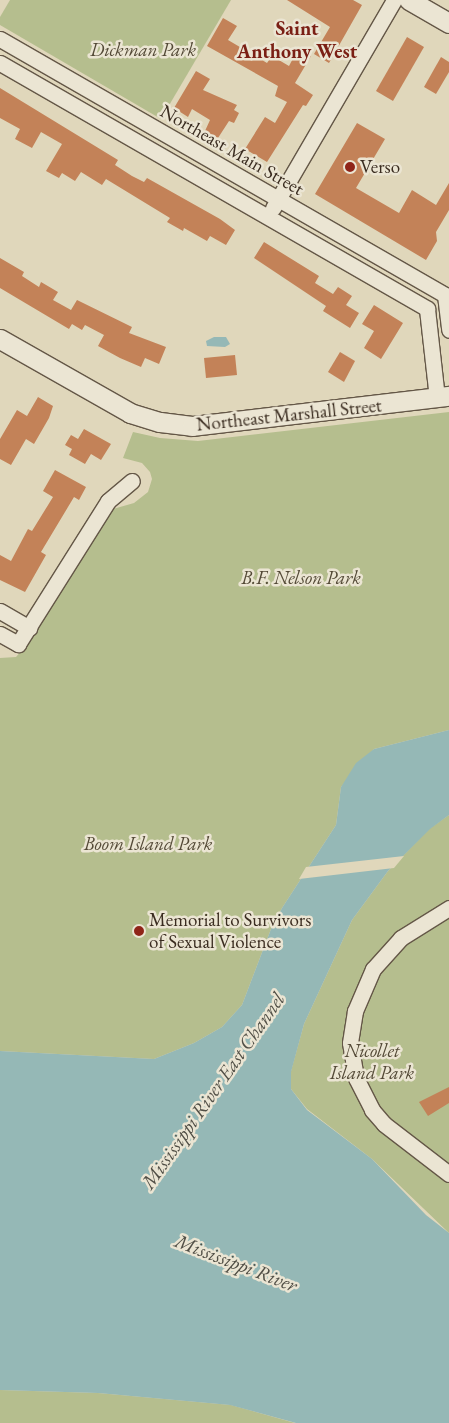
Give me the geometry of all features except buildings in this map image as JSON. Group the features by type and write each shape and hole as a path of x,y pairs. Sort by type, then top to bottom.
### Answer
{"street":[{"path":"268,216 394,0"},
{"path":"409,0 449,23"},
{"name":"Northeast Main Street","path":"0,40 278,200 447,291"},
{"name":"Northeast Main Street","path":"0,63 427,309"},
{"path":"443,397 427,309 447,291"},
{"path":"447,291 449,330"},
{"name":"Northeast Marshall Street","path":"0,339 130,413 160,422 192,426 443,397"},
{"path":"0,634 18,644 108,501 132,481"},
{"path":"0,611 29,628"},
{"path":"449,908 392,946 374,969 360,994 350,1043 362,1095 384,1124 449,1174"}],"green space":[{"name":"Dickman Park","path":"10,0 231,0 161,119 0,25 0,17"},
{"path":"449,412 449,730 374,749 341,787 336,825 282,908 271,929 242,1005 222,1027 194,1043 154,1059 0,1051 0,658 16,657 24,648 113,509 134,503 148,492 152,479 150,472 142,463 123,458 133,432 160,438 198,441"},
{"name":"Nicollet Island Park","path":"449,815 449,1233 372,1159 307,1109 291,1089 291,1071 304,1024 352,920 388,871 429,829"},
{"path":"0,1390 98,1393 231,1405 295,1423 0,1423"}],"water":[{"path":"214,337 226,337 230,344 225,347 207,346 206,341"},
{"path":"449,730 449,815 430,829 388,871 352,920 304,1024 291,1072 291,1089 307,1110 372,1159 426,1215 449,1233 449,1423 296,1423 230,1405 98,1393 0,1390 0,1051 154,1059 194,1043 222,1027 242,1005 271,929 282,908 336,825 341,787 356,763 374,749"}],"pier":[{"path":"404,856 394,868 299,879 306,867"}],"place":[{"name":"Verso","path":"350,167"},
{"name":"Memorial to Survivors of Sexual Violence","path":"139,931"}],"district":[{"name":"Saint Anthony West","path":"297,40"}],"park label":[{"name":"B.F. Nelson Park","path":"301,578"},
{"name":"Boom Island Park","path":"148,844"}],"water label":[{"name":"Mississippi River East Channel","path":"213,1091"},
{"name":"Mississippi River","path":"236,1263"}]}
